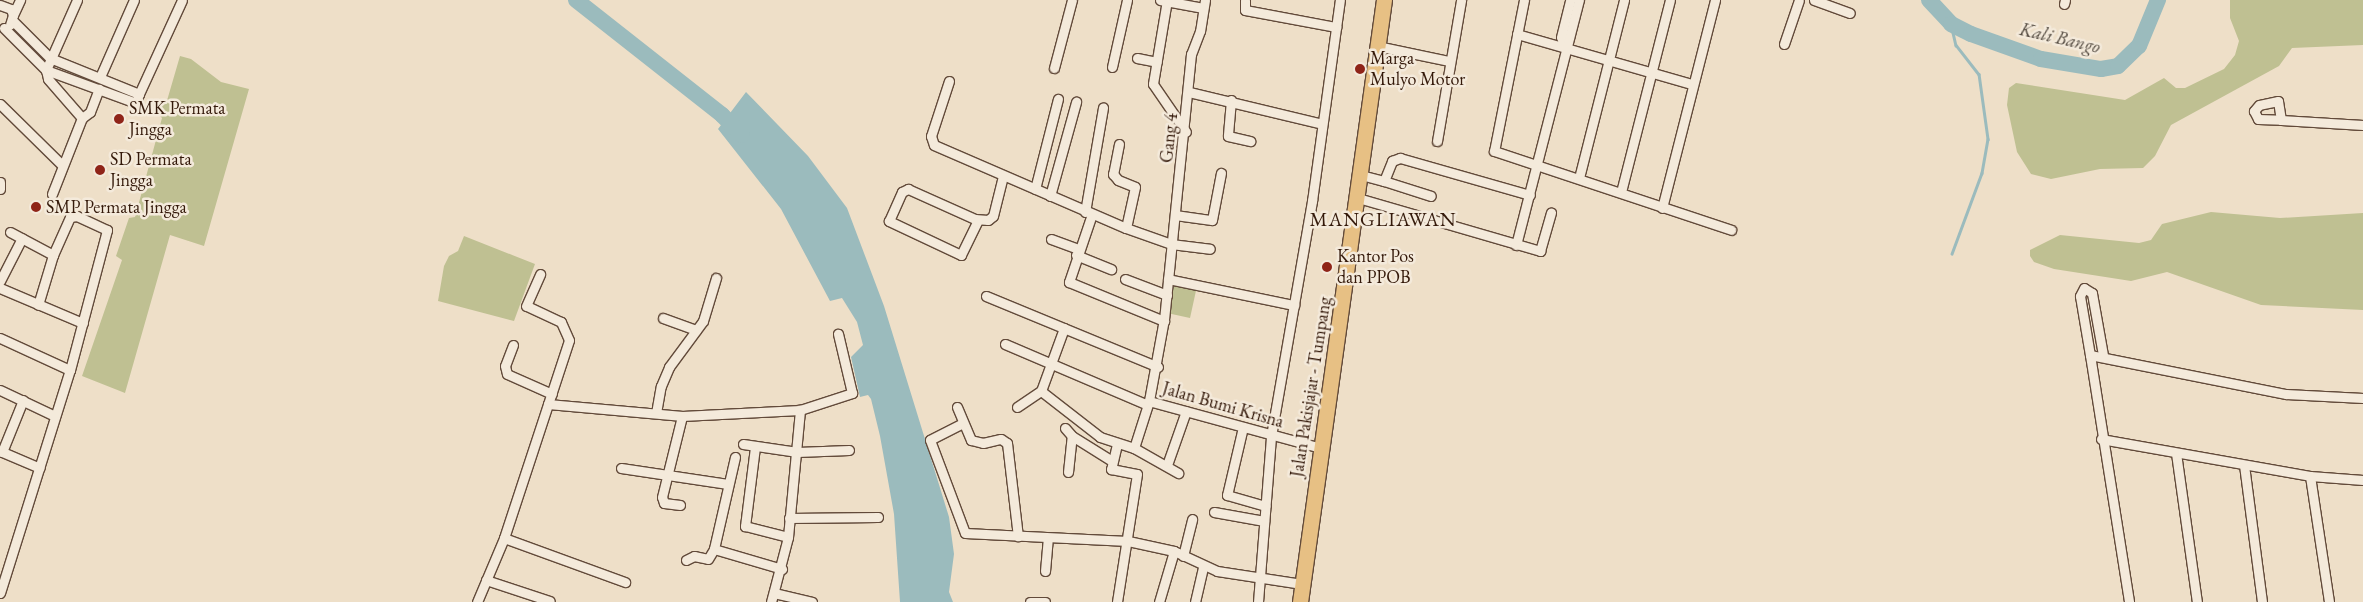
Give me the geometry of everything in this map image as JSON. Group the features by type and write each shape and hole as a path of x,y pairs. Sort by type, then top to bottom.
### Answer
{"main road":[{"name":"Jalan Pakisjajar - Tumpang","path":"1300,602 1358,198 1384,0"}],"street":[{"path":"20,0 13,18 2,28 46,70 133,104 182,0"},
{"path":"78,0 46,70 48,79 82,118"},
{"path":"100,77 134,0"},
{"path":"1054,68 1072,0"},
{"path":"1112,68 1127,0"},
{"path":"1186,133 1154,87 1156,62 1165,0 1204,4"},
{"path":"1245,0 1245,10 1336,27"},
{"path":"1258,602 1272,436 1294,305 1340,0"},
{"path":"1437,141 1449,60 1461,0"},
{"path":"1524,0 1494,151 1731,230"},
{"path":"1564,46 1561,37 1570,0"},
{"path":"1516,245 1538,165 1564,46 1579,0"},
{"path":"1579,178 1624,0"},
{"path":"1621,192 1670,0"},
{"path":"1662,208 1691,84 1715,0"},
{"path":"1784,44 1799,0"},
{"path":"1814,0 1850,13"},
{"path":"4,4 13,18 50,58 139,94"},
{"name":"Gang 4","path":"1168,279 1186,133 1191,54 1204,4"},
{"path":"1517,34 1691,84"},
{"path":"1377,46 1449,60"},
{"path":"1137,58 1156,62"},
{"path":"949,81 932,142 1003,176 1126,228 1171,244 1210,249"},
{"path":"52,194 62,164 82,118 90,112 99,90"},
{"path":"1189,92 1232,100 1270,114 1322,124"},
{"path":"1035,189 1058,99"},
{"path":"1232,100 1228,136 1250,141"},
{"path":"1050,196 1076,102"},
{"path":"0,104 62,164"},
{"path":"1102,108 1089,213 1069,282 1164,321"},
{"path":"2281,120 2363,125"},
{"path":"1119,144 1114,174 1118,180 1135,187 1126,228"},
{"path":"1384,181 1397,158 1530,195"},
{"path":"1175,215 1212,220 1221,173"},
{"path":"1361,175 1431,196"},
{"path":"978,220 961,255 889,221 902,192 908,189 978,220 988,220 993,216 1003,176"},
{"path":"0,182 0,189"},
{"path":"1358,198 1516,245 1542,249 1551,214"},
{"path":"0,593 70,370 108,231 73,216 53,255 38,305"},
{"path":"10,232 53,255"},
{"path":"0,282 22,238"},
{"path":"1051,239 1111,270"},
{"path":"477,602 504,538 569,340 561,322 526,306 540,274"},
{"path":"656,414 660,386 669,367 696,330 708,309 716,278"},
{"path":"1125,279 1167,295"},
{"path":"1168,279 1294,305"},
{"name":"Jalan Bumi Krisna","path":"1168,279 1158,367 1148,403 1186,411 1321,448"},
{"path":"0,288 82,323"},
{"path":"2103,355 2092,293 2084,288 2080,296 2101,439 2129,602"},
{"path":"986,296 1158,367"},
{"path":"663,318 696,330"},
{"path":"1017,407 1041,391 1064,328"},
{"path":"548,404 682,416 800,410 852,393 838,334"},
{"path":"0,338 70,370"},
{"path":"1005,344 1148,403 1134,448"},
{"path":"513,346 506,366 507,374 552,394"},
{"path":"2090,355 2103,355 2286,394 2363,398"},
{"path":"0,390 55,416"},
{"path":"1041,391 1100,437 1134,448 1167,465 1178,473"},
{"path":"23,400 1,451 40,468"},
{"path":"957,408 963,423 976,443 1001,439 1007,443 1018,536"},
{"path":"800,410 788,537 782,569 773,598 812,602"},
{"path":"1167,465 1186,411"},
{"path":"680,506 662,501 682,416"},
{"path":"963,423 930,440 962,531 1048,538 1128,541 1174,551 1203,566 1302,584"},
{"path":"1243,427 1227,495 1265,506"},
{"path":"1064,428 1072,436 1112,461"},
{"path":"1068,472 1072,436"},
{"path":"2101,439 2176,454 2310,476 2363,480"},
{"path":"743,444 797,452 849,450"},
{"path":"1117,444 1111,469 1137,474 1117,602"},
{"path":"755,447 745,526 788,537"},
{"path":"2176,454 2197,602"},
{"path":"686,560 694,556 708,559 714,549 735,457"},
{"path":"2244,465 2262,602"},
{"path":"621,468 728,484"},
{"path":"2310,476 2329,602"},
{"path":"1214,512 1264,521"},
{"path":"789,518 878,517"},
{"path":"1183,556 1192,518"},
{"path":"504,538 625,582"},
{"path":"1045,571 1048,538"},
{"path":"714,549 782,569"},
{"path":"1163,601 1174,551"},
{"path":"1195,602 1203,566"},
{"path":"486,580 550,601"},
{"path":"1030,602 1045,602"}],"green space":[{"path":"2230,0 2363,0 2363,45 2292,48 2279,66 2171,125 2155,156 2143,168 2100,169 2051,179 2031,174 2017,152 2007,105 2009,88 2016,83 2125,100 2164,78 2176,88 2185,88 2224,69 2235,55 2239,41 2230,18"},
{"path":"180,56 191,59 221,82 249,89 204,246 170,235 125,393 82,376 122,260 116,256 129,218 135,217 162,118 156,111 158,104 166,104"},
{"path":"2211,212 2280,218 2363,213 2363,310 2261,305 2167,272 2131,281 2054,269 2034,262 2030,256 2030,250 2060,235 2139,243 2151,240 2162,224"},
{"path":"464,236 535,264 514,321 438,301 444,266 449,256 458,251"},
{"path":"1171,284 1197,286 1190,318 1167,313"}],"water":[{"path":"746,92 808,156 847,208 884,306 949,517 954,554 949,592 953,602 900,602 894,514 880,436 871,399 868,395 860,397 851,357 863,345 857,322 842,298 830,301 781,209 718,129"}],"waterway":[{"path":"576,0 722,115 742,135"},
{"name":"Kali Bango","path":"1929,0 1951,24 1971,34 2041,59 2101,69 2118,66 2139,46 2158,0"},
{"path":"1951,24 1956,45 1979,74 1988,139 1982,173 1952,254"}],"place":[{"name":"Marga Mulyo Motor","path":"1360,69"},
{"name":"SMK Permata Jingga","path":"119,119"},
{"name":"SD Permata Jingga","path":"100,170"},
{"name":"SMP Permata Jingga","path":"36,207"},
{"name":"Kantor Pos dan PPOB","path":"1327,267"}],"district":[{"name":"MANGLIAWAN","path":"1383,219"}]}
